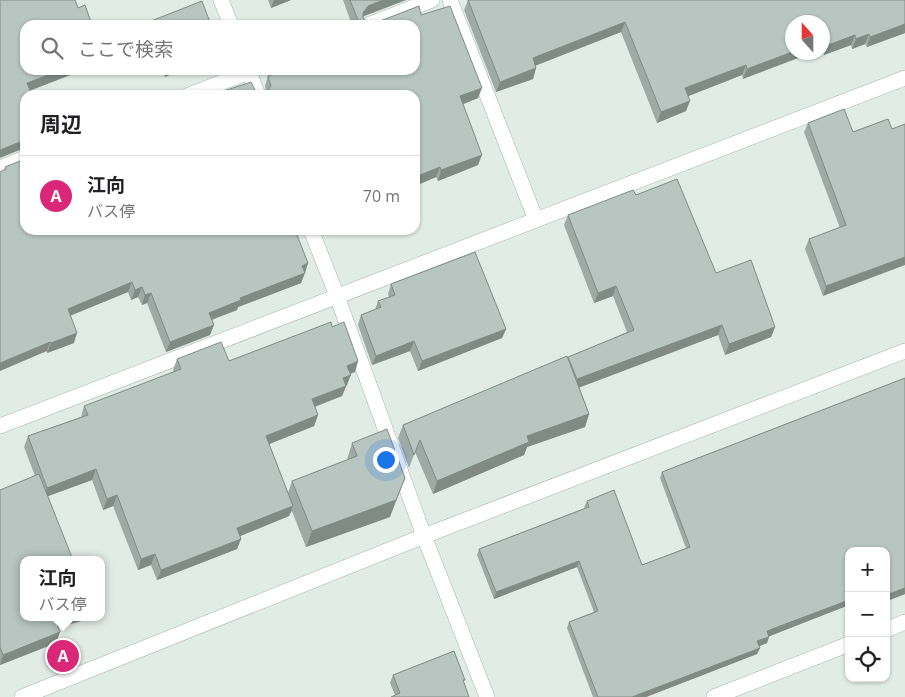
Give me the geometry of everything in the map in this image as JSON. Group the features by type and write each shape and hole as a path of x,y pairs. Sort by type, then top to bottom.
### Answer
{"street":[{"path":"221,0 229,20"},
{"path":"381,20 432,0"},
{"path":"450,0 536,220"},
{"path":"202,90 240,75"},
{"path":"251,75 256,90"},
{"path":"0,426 905,78"},
{"path":"0,168 20,160"},
{"path":"313,235 424,536 487,697"},
{"path":"22,697 424,536 905,351"},
{"path":"890,628 905,622"},
{"path":"714,697 845,646"}],"building":[{"path":"0,0 75,0 78,8 85,5 90,20 20,20 20,75 48,75 27,83 30,90 20,90 20,142 0,150"},
{"path":"350,0 383,0 368,6 363,13 363,18 365,20 358,20"},
{"path":"468,0 905,0 905,24 870,37 869,34 856,39 855,35 830,44 830,15 785,15 785,55 747,69 746,65 685,88 690,101 661,112 625,22 533,58 536,68 500,82"},
{"path":"202,1 209,20 154,20"},
{"path":"419,6 421,15 450,6 482,88 460,96 482,155 441,170 440,167 420,175 420,90 268,90 271,86 268,76 420,75 420,20 383,20"},
{"path":"251,82 255,90 227,90"},
{"path":"844,109 853,132 888,119 892,129 905,124 905,257 826,286 809,239 846,225 808,123"},
{"path":"20,161 20,235 297,235 308,263 302,266 305,273 240,298 241,300 209,313 214,325 170,342 151,293 145,295 142,287 135,290 132,282 68,309 77,333 0,363 0,172 6,169 5,167"},
{"path":"677,179 716,273 751,260 775,327 729,344 722,325 577,379 568,357 634,330 616,286 598,293 568,215 633,190 636,195"},
{"path":"475,252 506,329 422,361 414,341 376,356 361,315 381,307 378,301 395,295 391,284"},
{"path":"331,322 332,327 344,322 358,361 347,366 351,375 343,378 346,386 312,399 318,415 266,436 293,506 237,528 241,539 161,570 155,554 141,559 117,495 107,499 96,469 47,488 28,436 88,415 84,406 181,369 177,359 221,342 229,361"},
{"path":"567,356 589,414 527,436 529,442 437,481 420,440 414,455 403,425"},
{"path":"905,378 905,588 890,594 890,547 845,547 845,602 767,631 769,637 757,641 760,648 632,697 598,697 569,622 598,611 579,561 496,592 479,549 589,507 587,501 614,490 642,565 690,547 662,472"},
{"path":"387,429 405,478 396,500 312,531 292,481 357,456 352,443"},
{"path":"39,474 71,556 20,556 20,621 56,621 60,632 3,655 0,647 0,490"},
{"path":"454,651 469,697 391,697 400,693 393,675"}],"place":[{"name":"江向","path":"63,656"}]}
